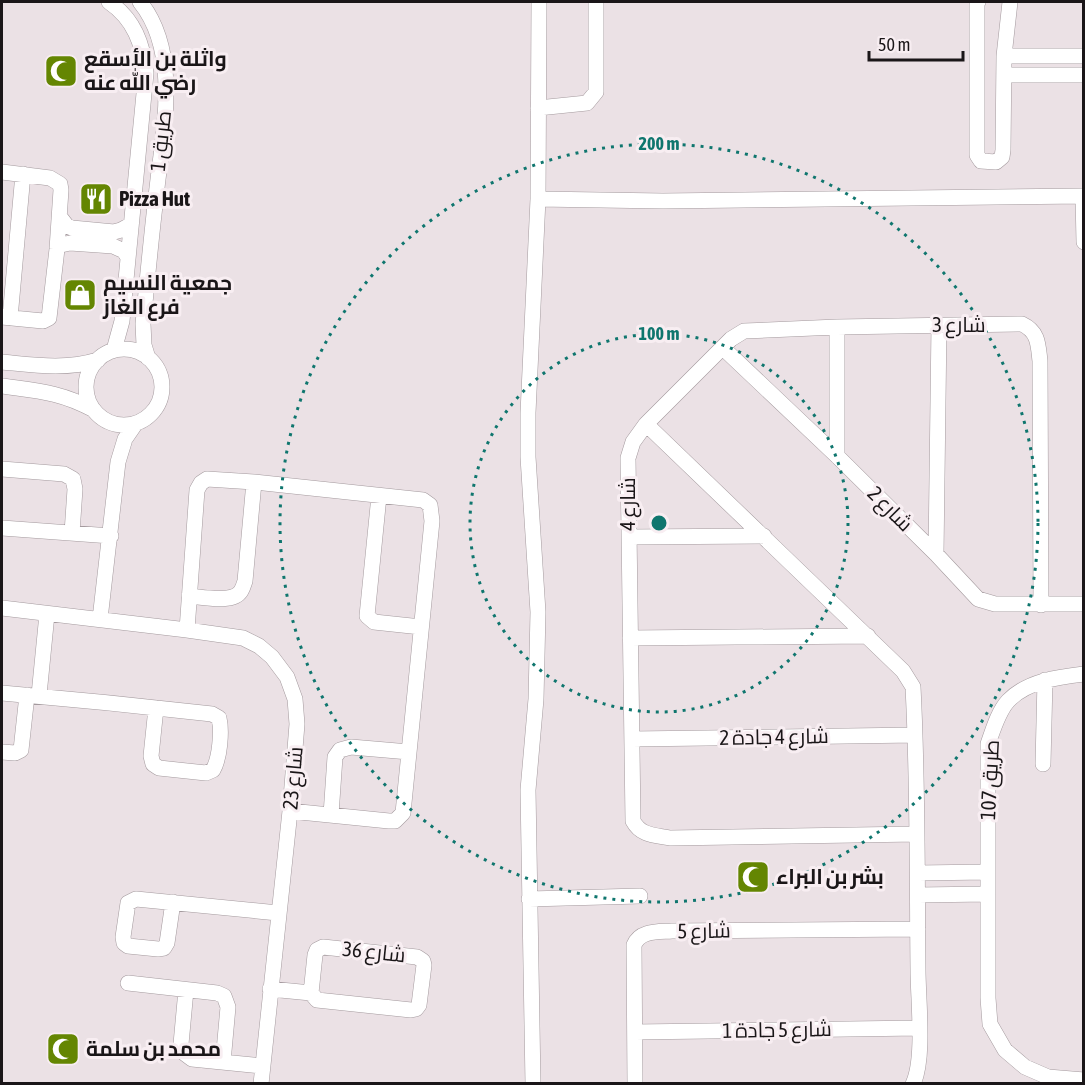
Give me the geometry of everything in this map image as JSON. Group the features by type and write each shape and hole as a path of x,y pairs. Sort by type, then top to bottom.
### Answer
{"street":[{"name":"طريق 1","path":"109,2 127,18 137,32 144,62 144,95 122,321 114,350"},
{"name":"طريق 1","path":"140,2 147,9 159,35 166,73 164,118 143,324 144,345 148,358"},
{"path":"533,1083 528,790 536,699 538,612 528,413 538,199 539,2"},
{"path":"538,108 587,102 596,92 596,2"},
{"path":"978,2 977,155 981,161 996,162 1002,157 1004,150 1004,56 1010,2"},
{"path":"1004,56 1083,56"},
{"path":"978,82 1083,75"},
{"path":"2,172 23,174 50,178 60,184 60,217 49,318 43,321 6,318 23,174"},
{"path":"538,199 663,201 1083,196 1083,242"},
{"path":"60,217 67,226 72,228 114,232 130,225"},
{"path":"57,249 61,245 70,243 113,246 124,250 128,256"},
{"name":"شارع 3","path":"646,424 737,334 744,330 1022,324 1036,334 1040,361 1041,605"},
{"path":"936,554 939,325"},
{"path":"837,327 837,456"},
{"name":"شارع 2","path":"723,348 837,456 978,599 995,604 1083,604"},
{"path":"2,362 55,367 82,365 98,360 114,350 132,350 148,358 156,366 161,377 160,400 155,410 147,418 136,423 127,425 108,422"},
{"path":"94,410 86,390 91,368 98,360"},
{"path":"2,386 55,393 74,399 94,410 108,422 114,437 118,462"},
{"path":"100,619 118,462 125,439 136,423"},
{"path":"646,424 868,636 909,678 913,687 918,873 918,1063 913,1083"},
{"name":"شارع 4","path":"646,424 633,442 628,458 633,821 637,828 645,834 670,838 917,834"},
{"path":"2,469 64,474 73,479 75,489 72,533"},
{"path":"187,630 197,490 207,479 423,500 430,505 432,521 405,806 400,818 389,821 290,811"},
{"path":"189,596 228,598 241,591 245,581 254,482"},
{"path":"379,496 367,616 374,622 421,627"},
{"path":"2,528 111,536"},
{"path":"629,537 764,536"},
{"name":"شارع 23","path":"2,608 243,639 259,646 272,657 287,677 295,699 297,724 261,1083"},
{"path":"2,752 15,753 21,750 47,614"},
{"path":"630,638 868,636"},
{"name":"طريق 107","path":"1083,674 1045,680 1024,689 1007,701 995,724 988,744 987,872 990,1024 1005,1050 1025,1067 1048,1077 1083,1080"},
{"path":"1043,764 1045,680"},
{"path":"2,693 33,695 156,708 212,714 219,718 220,726 216,764 213,770 206,773 159,768 153,764 151,756 156,708"},
{"name":"شارع 4 جادة 2","path":"632,740 915,735"},
{"path":"331,815 335,757 340,750 351,747 409,752"},
{"path":"918,873 987,872"},
{"path":"918,895 988,894"},
{"path":"530,899 640,896"},
{"path":"173,902 278,913"},
{"name":"شارع 5","path":"635,1083 634,945 641,935 672,931 918,929"},
{"name":"شارع 36","path":"270,989 310,993 317,1000 416,1009 419,1005 423,961 417,957 323,947 317,950 315,955 310,993"},
{"path":"128,983 217,993 224,996 227,1000 223,1062"},
{"path":"186,990 182,1050 192,1059 262,1066"},
{"name":"شارع 5 جادة 1","path":"635,1032 918,1028"}],"place":[{"name":"واثلة بن الأسقع رضي الله عنه","path":"61,71"},
{"name":"Pizza Hut","path":"96,199"},
{"name":"جمعية النسيم فرع الغاز","path":"80,295"},
{"name":"بشر بن البراء","path":"753,877"},
{"name":"محمد بن سلمة","path":"63,1049"}]}
